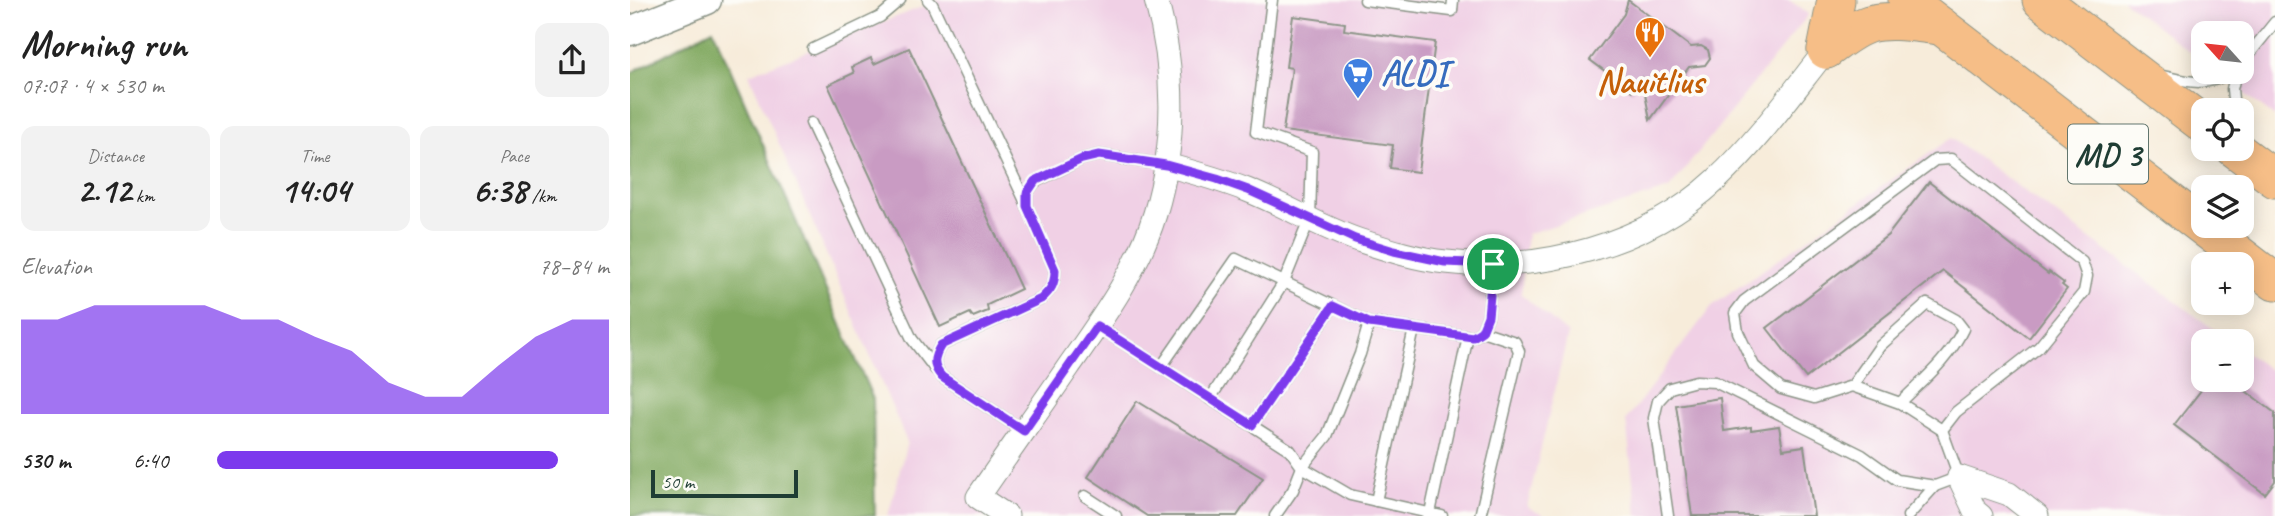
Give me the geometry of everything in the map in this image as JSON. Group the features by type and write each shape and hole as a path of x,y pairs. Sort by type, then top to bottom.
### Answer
{"highway":[{"path":"1826,50 1836,0"},
{"name":"MD 3","path":"1908,0 2275,282"},
{"name":"MD 3","path":"2041,0 2191,115"},
{"path":"1826,50 1868,24 1883,21 1941,26"}],"street":[{"path":"630,31 663,13 707,0"},
{"path":"1007,516 978,497 1097,326 1133,266 1154,216 1166,165 1172,104 1167,50 1156,0"},
{"path":"1166,165 1248,190 1355,239 1394,251 1445,262 1493,264 1558,258 1597,248 1644,228 1678,210 1716,181 1749,146 1826,50"},
{"path":"1959,477 1975,511 1981,516"},
{"path":"1959,477 2010,494 2037,516"}],"lane":[{"path":"813,50 880,17 900,0"},
{"path":"928,0 1055,270 1055,281 1051,290 1041,299 941,345 934,356 935,369"},
{"path":"1210,398 1284,282 1310,218 1312,152 1256,132 1272,0"},
{"path":"1365,0 1452,11 1453,0"},
{"path":"2254,48 2275,22"},
{"path":"2261,39 2275,33"},
{"path":"2128,67 2191,82"},
{"path":"811,123 912,339 942,377 1024,431"},
{"path":"1027,206 1027,193 1035,181 1082,159 1099,155 1166,165"},
{"path":"1908,516 1935,486 1959,477 1942,430 1900,403 1852,386 1814,398 1781,390 1754,366 1738,332 1735,313 1744,300 1935,160 1951,159 2082,262 2087,276 2084,292 2039,347 1956,412 1942,430"},
{"path":"1161,367 1236,259 1369,323 1473,337 1482,331 1488,316 1493,264"},
{"path":"1852,386 1880,346 1927,304 1956,320 1964,329 1939,365 1900,403"},
{"path":"1252,425 1333,306"},
{"path":"1275,516 1293,490 1302,467 1327,436 1360,354 1369,323"},
{"path":"1097,326 1290,450 1302,467 1350,495 1442,516"},
{"path":"1376,501 1414,329"},
{"path":"1480,516 1519,351 1515,342 1482,331"},
{"path":"1430,513 1468,336"},
{"path":"1668,516 1654,418 1658,401 1670,388 1696,381 1715,382 1862,455 1897,480 1935,486"},
{"path":"1086,496 1116,516"}],"shaded area":[{"path":"940,0 1789,0 1809,14 1669,189 1527,234 1521,294 1568,334 1527,507 1545,516 888,516 907,442 749,74"},
{"path":"2123,0 2275,0 2275,117 2254,101 2254,98 2232,84 2254,84 2254,21 2191,21 2191,53"},
{"path":"1951,138 2214,329 2191,329 2191,392 2254,392 2254,359 2275,374 2275,516 1637,516 1626,420 1712,306"}],"green space":[{"path":"713,29 873,399 875,516 630,516 630,73"}],"building":[{"name":"Nauitlius","path":"1628,0 1691,47 1701,46 1708,50 1710,58 1705,65 1689,67 1650,120 1642,78 1632,91 1590,60 1624,14"},
{"name":"ALDI","path":"1293,16 1345,23 1344,30 1435,42 1418,172 1390,168 1393,145 1283,131 1292,68 1286,67"},
{"path":"909,48 1021,289 987,305 988,311 973,317 970,313 940,327 828,85 854,73 852,67 871,58 874,64"},
{"path":"1929,182 2048,274 2049,272 2064,283 2062,285 2067,289 2029,338 1943,271 1806,378 1767,328 1888,235"},
{"path":"2200,392 2247,392 2275,413 2275,481 2265,494 2174,425"},
{"path":"1720,398 1724,431 1779,426 1783,449 1804,446 1814,516 1692,516 1676,405"},
{"path":"1137,401 1263,478 1237,516 1147,516 1088,477"}],"place":[{"name":"Nauitlius","path":"1650,59"},
{"name":"ALDI","path":"1358,100"}],"route":[{"path":"1099,155 1166,165 1217,179 1248,190 1355,239 1394,251 1445,262 1493,264 1488,316 1482,331 1473,337 1369,323 1333,306 1252,425 1097,326 1024,431 942,377 935,369 934,356 941,345 1041,299 1051,290 1055,281 1055,270 1027,206 1027,193 1035,181 1082,159 1099,155"}]}
